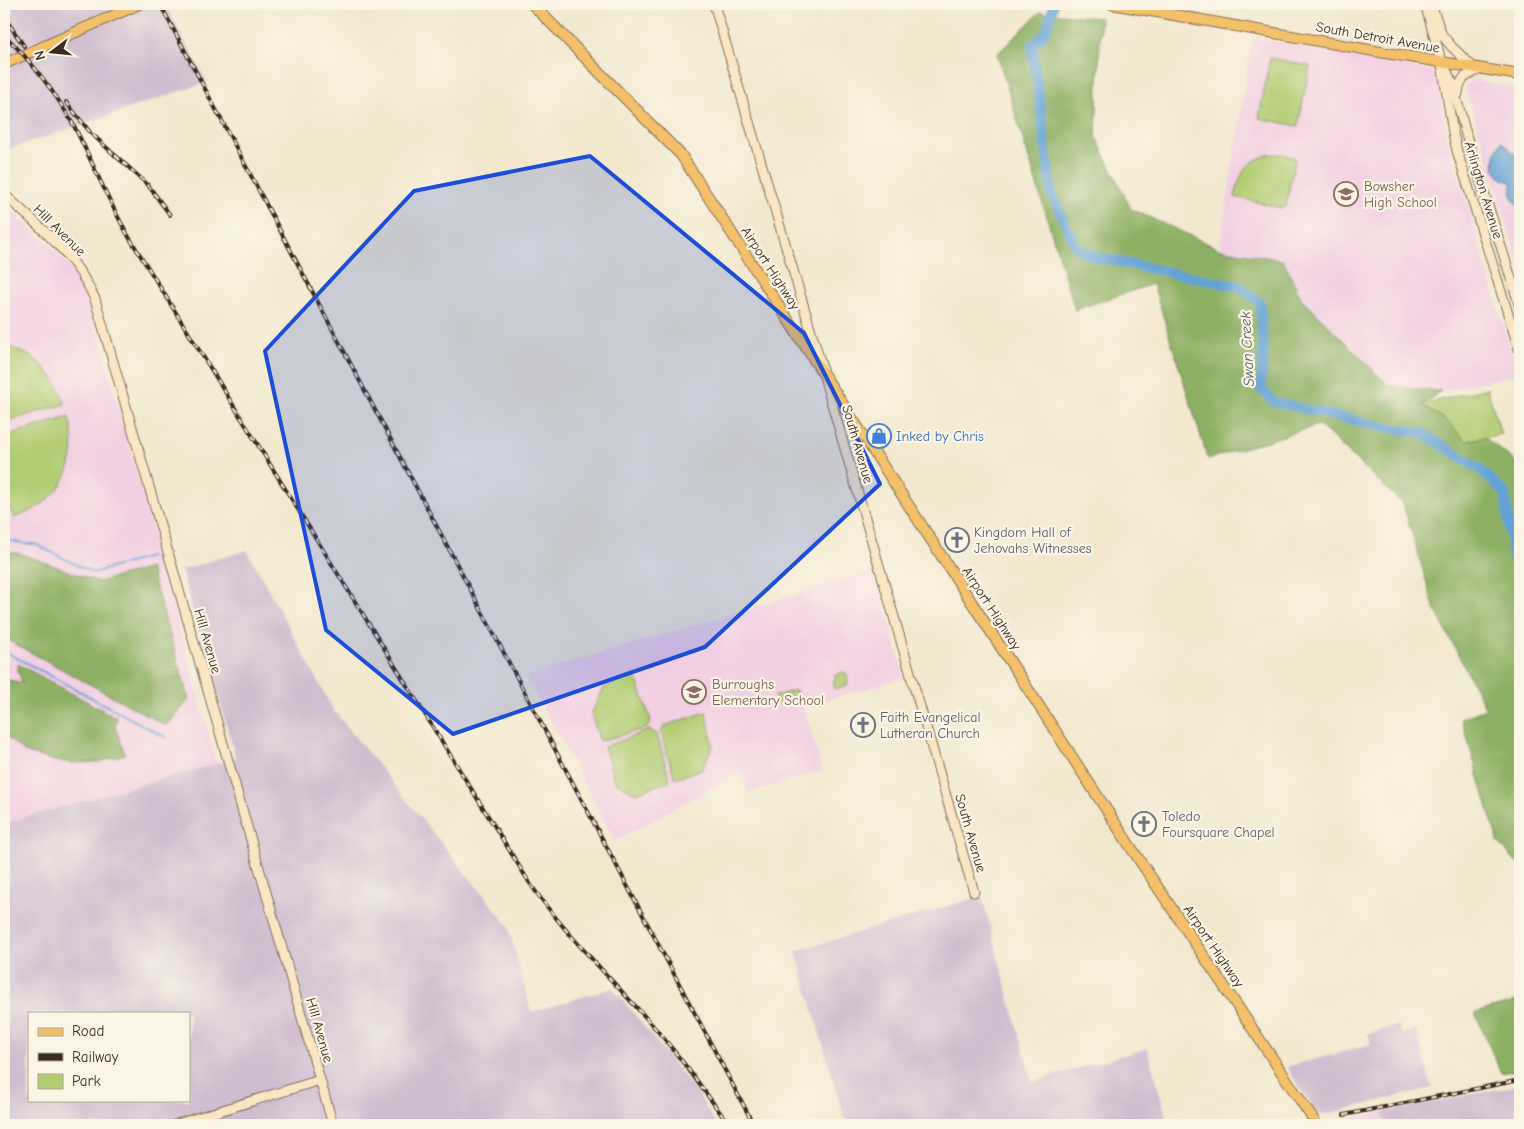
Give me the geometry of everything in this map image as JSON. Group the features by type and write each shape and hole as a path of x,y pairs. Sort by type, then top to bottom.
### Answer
{"main road":[{"path":"4,64 139,4"},
{"name":"Airport Highway","path":"532,4 681,155 1130,846 1317,1125"},
{"name":"South Detroit Avenue","path":"1112,4 1442,63 1520,75"}],"street":[{"name":"South Avenue","path":"714,4 974,892"},
{"name":"Arlington Avenue","path":"1425,4 1442,63 1453,133 1520,352"},
{"path":"1431,4 1442,35 1452,48 1478,68 1462,80 1459,85 1458,102"},
{"name":"Arlington Avenue","path":"1442,63 1452,82 1467,138 1520,307"},
{"name":"Hill Avenue","path":"4,194 62,247 82,273 95,299 333,1125"},
{"path":"174,1125 320,1080"}],"highlighted area":[{"path":"590,156 804,333 880,484 705,647 453,734 326,630 265,351 414,191"}],"shaded area":[{"path":"4,4 165,4 207,82 4,151"},
{"name":"Bowsher High School","path":"1252,37 1439,73 1447,139 1518,374 1441,391 1389,386 1300,298 1283,260 1220,249"},
{"path":"1473,80 1520,88 1520,268 1465,86"},
{"path":"4,204 55,250 69,267 81,284 92,311 217,764 4,823"},
{"path":"247,550 334,711 508,925 531,1012 613,988 699,1095 716,1125 4,1125 4,823 236,758 181,570"},
{"name":"Burroughs Elementary School","path":"876,570 904,678 804,706 822,771 748,793 742,771 615,841 526,676"},
{"path":"982,896 1032,1082 1147,1048 1169,1125 854,1125 844,1117 796,951"},
{"path":"1399,1025 1401,1034 1416,1030 1432,1088 1318,1116 1287,1067 1371,1044 1368,1034"},
{"path":"1520,1085 1520,1125 1386,1125 1382,1112"},
{"path":"1382,1112 1386,1125 1329,1125"}],"green space":[{"path":"1040,12 1101,18 1096,137 1131,209 1220,249 1283,260 1301,298 1389,386 1441,391 1422,405 1446,420 1467,441 1484,437 1520,465 1520,866 1498,842 1461,718 1486,709 1434,607 1403,504 1319,425 1208,459 1153,284 1075,310 997,54"},
{"path":"1270,58 1310,66 1298,126 1259,118"},
{"path":"1270,154 1283,154 1295,158 1286,206 1282,208 1235,197 1239,181 1245,169 1254,161"},
{"path":"4,346 26,354 43,366 56,383 65,404 4,422"},
{"path":"1487,388 1501,434 1467,441 1446,420 1421,405"},
{"path":"69,417 72,451 70,466 64,480 44,503 13,518 4,487 4,436"},
{"path":"4,551 22,554 98,582 150,568 189,699 167,726 4,638"},
{"path":"18,664 117,718 115,727 125,754 100,762 75,763 54,761 24,752 4,734 4,679 22,683"},
{"path":"844,672 847,674 848,684 840,689 833,688 835,675"},
{"path":"635,675 651,720 647,728 600,741 591,714 604,688"},
{"path":"796,690 796,699 779,704 776,701 775,696"},
{"path":"706,712 713,745 702,769 675,779 661,734 664,726"},
{"path":"649,730 657,734 670,781 636,793 615,782 604,747"},
{"path":"1520,1000 1520,1069 1501,1073 1475,1013"}],"water":[{"path":"1501,141 1520,158 1520,206 1514,202 1511,193 1512,183 1502,179 1494,168 1495,154"}],"waterway":[{"name":"Swan Creek","path":"1054,4 1046,32 1032,46 1052,194 1076,247 1095,257 1241,287 1260,303 1263,350 1261,389 1274,402 1379,426 1422,433 1477,467 1505,493 1513,556 1520,587"},
{"path":"4,539 24,544 35,544 93,573 150,557"},
{"path":"4,651 167,738"}],"railway":[{"path":"160,4 754,1125"},
{"path":"4,17 24,46"},
{"path":"4,35 33,66 67,114 129,237 529,882 556,918 669,1044 729,1125"},
{"path":"66,102 90,132"},
{"path":"93,135 120,160"},
{"path":"115,155 148,185 170,215"},
{"path":"1344,1115 1520,1080"}],"place":[{"name":"Bowsher High School","path":"1346,194"},
{"name":"Inked by Chris","path":"879,436"},
{"name":"Kingdom Hall of Jehovahs Witnesses","path":"957,540"},
{"name":"Burroughs Elementary School","path":"694,692"},
{"name":"Faith Evangelical Lutheran Church","path":"863,725"},
{"name":"Toledo Foursquare Chapel","path":"1144,824"}]}
